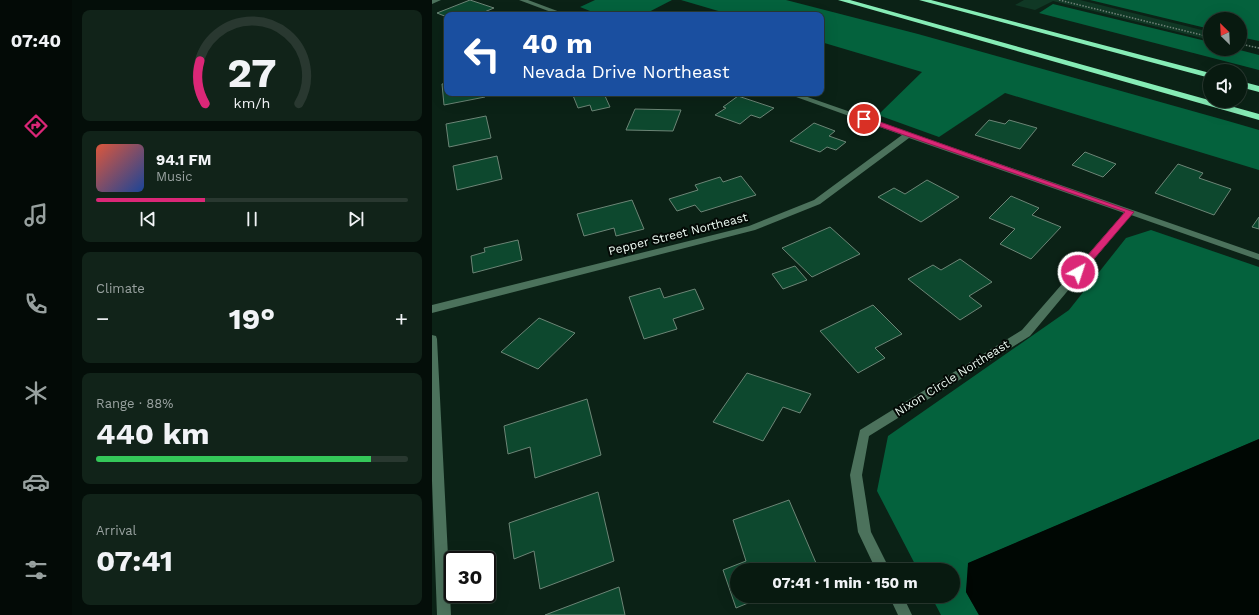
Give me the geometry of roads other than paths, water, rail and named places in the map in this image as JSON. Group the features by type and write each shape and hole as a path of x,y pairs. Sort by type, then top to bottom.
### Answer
{"highway":[{"path":"842,0 1259,117"},
{"path":"924,0 1203,74"},
{"path":"1247,86 1259,89"}],"street":[{"path":"432,2 438,0"},
{"path":"522,0 556,12"},
{"path":"798,96 1259,257"},
{"name":"Pepper Street Northeast","path":"432,309 752,228 817,202 909,134"},
{"name":"Nixon Circle Northeast","path":"880,563 865,532 856,475 864,433 1026,333 1130,212"},
{"path":"432,339 444,615"},
{"path":"899,603 905,615"}]}
